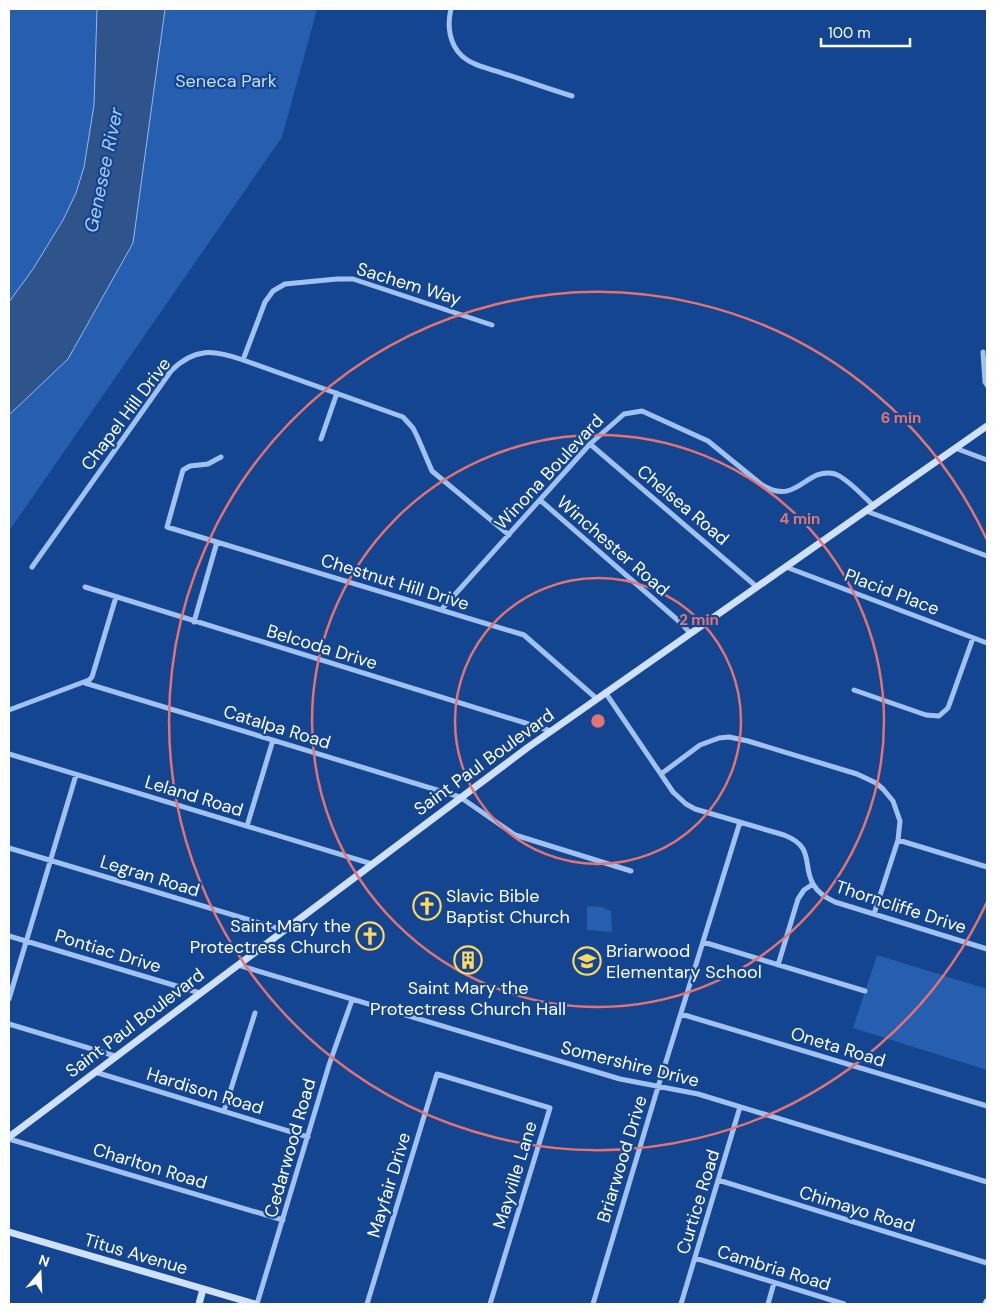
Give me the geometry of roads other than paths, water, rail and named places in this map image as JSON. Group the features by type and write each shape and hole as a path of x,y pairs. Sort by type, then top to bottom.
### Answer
{"main road":[{"name":"Saint Paul Boulevard","path":"9,1138 460,797 596,698 987,426"},
{"name":"Titus Avenue","path":"9,1232 256,1304"},
{"path":"199,1304 204,1289"}],"street":[{"path":"452,9 449,23 451,37 457,50 468,60 483,67 572,96"},
{"name":"Sachem Way","path":"243,360 265,302 279,287 292,283 353,279 492,325"},
{"name":"Chapel Hill Drive","path":"32,567 165,379 178,364 192,356 210,352 226,354 396,414 408,422 418,436 432,471 509,535"},
{"path":"983,352 985,382 987,385"},
{"path":"321,439 337,393"},
{"name":"Winona Boulevard","path":"441,610 590,444 624,414 642,411 708,440 771,490 778,492 790,491 820,474 834,474 845,480 874,506"},
{"name":"Chelsea Road","path":"590,444 757,586"},
{"path":"955,448 987,460"},
{"name":"Chestnut Hill Drive","path":"222,457 208,464 190,466 183,470 166,527 524,635 596,698"},
{"name":"Winchester Road","path":"540,500 682,623 690,633"},
{"path":"866,511 987,556"},
{"path":"194,622 218,542"},
{"name":"Placid Place","path":"786,567 987,643"},
{"name":"Belcoda Drive","path":"85,588 551,731"},
{"path":"9,710 85,683 92,677 116,597"},
{"path":"854,690 926,715 939,716 948,708 973,638"},
{"name":"Catalpa Road","path":"85,683 460,797 514,835 631,871"},
{"name":"Thorncliffe Drive","path":"605,692 673,792 686,804 695,809 784,835 799,844 807,857 813,884 825,897 987,949"},
{"path":"661,774 700,745 710,740 729,737 857,774 876,784 889,795 896,806 900,820 898,840 874,914"},
{"path":"247,826 273,740"},
{"name":"Leland Road","path":"9,754 372,864"},
{"path":"9,999 76,775"},
{"name":"Briarwood Drive","path":"593,1304 740,822"},
{"path":"898,840 987,868"},
{"name":"Legran Road","path":"9,848 283,930"},
{"path":"778,965 798,899 804,890 813,884"},
{"name":"Pontiac Drive","path":"9,936 200,993"},
{"path":"703,942 864,991"},
{"name":"Somershire Drive","path":"237,965 620,1079 698,1094 987,1182"},
{"name":"Cedarwood Road","path":"256,1304 329,1065 352,1000"},
{"path":"224,1111 256,1013"},
{"name":"Oneta Road","path":"681,1014 987,1106"},
{"path":"9,1024 115,1056"},
{"name":"Hardison Road","path":"94,1072 308,1136"},
{"name":"Mayfair Drive","path":"367,1304 437,1074"},
{"name":"Mayville Lane","path":"437,1074 550,1108 490,1304"},
{"name":"Curtice Road","path":"681,1304 740,1107"},
{"name":"Charlton Road","path":"9,1138 283,1220"},
{"name":"Chimayo Road","path":"718,1180 987,1263"},
{"name":"Cambria Road","path":"695,1258 844,1304"},
{"path":"768,1304 774,1283"}],"water":[{"name":"Genesee River","path":"97,9 165,9 133,243 68,359 9,415 9,302 33,269 63,220 76,193 84,167 94,105"}],"place":[{"name":"Slavic Bible Baptist Church","path":"427,906"},
{"name":"Saint Mary the Protectress Church","path":"370,936"},
{"name":"Saint Mary the Protectress Church Hall","path":"468,960"},
{"name":"Briarwood Elementary School","path":"587,961"}],"park label":[{"name":"Seneca Park","path":"226,81"}]}
